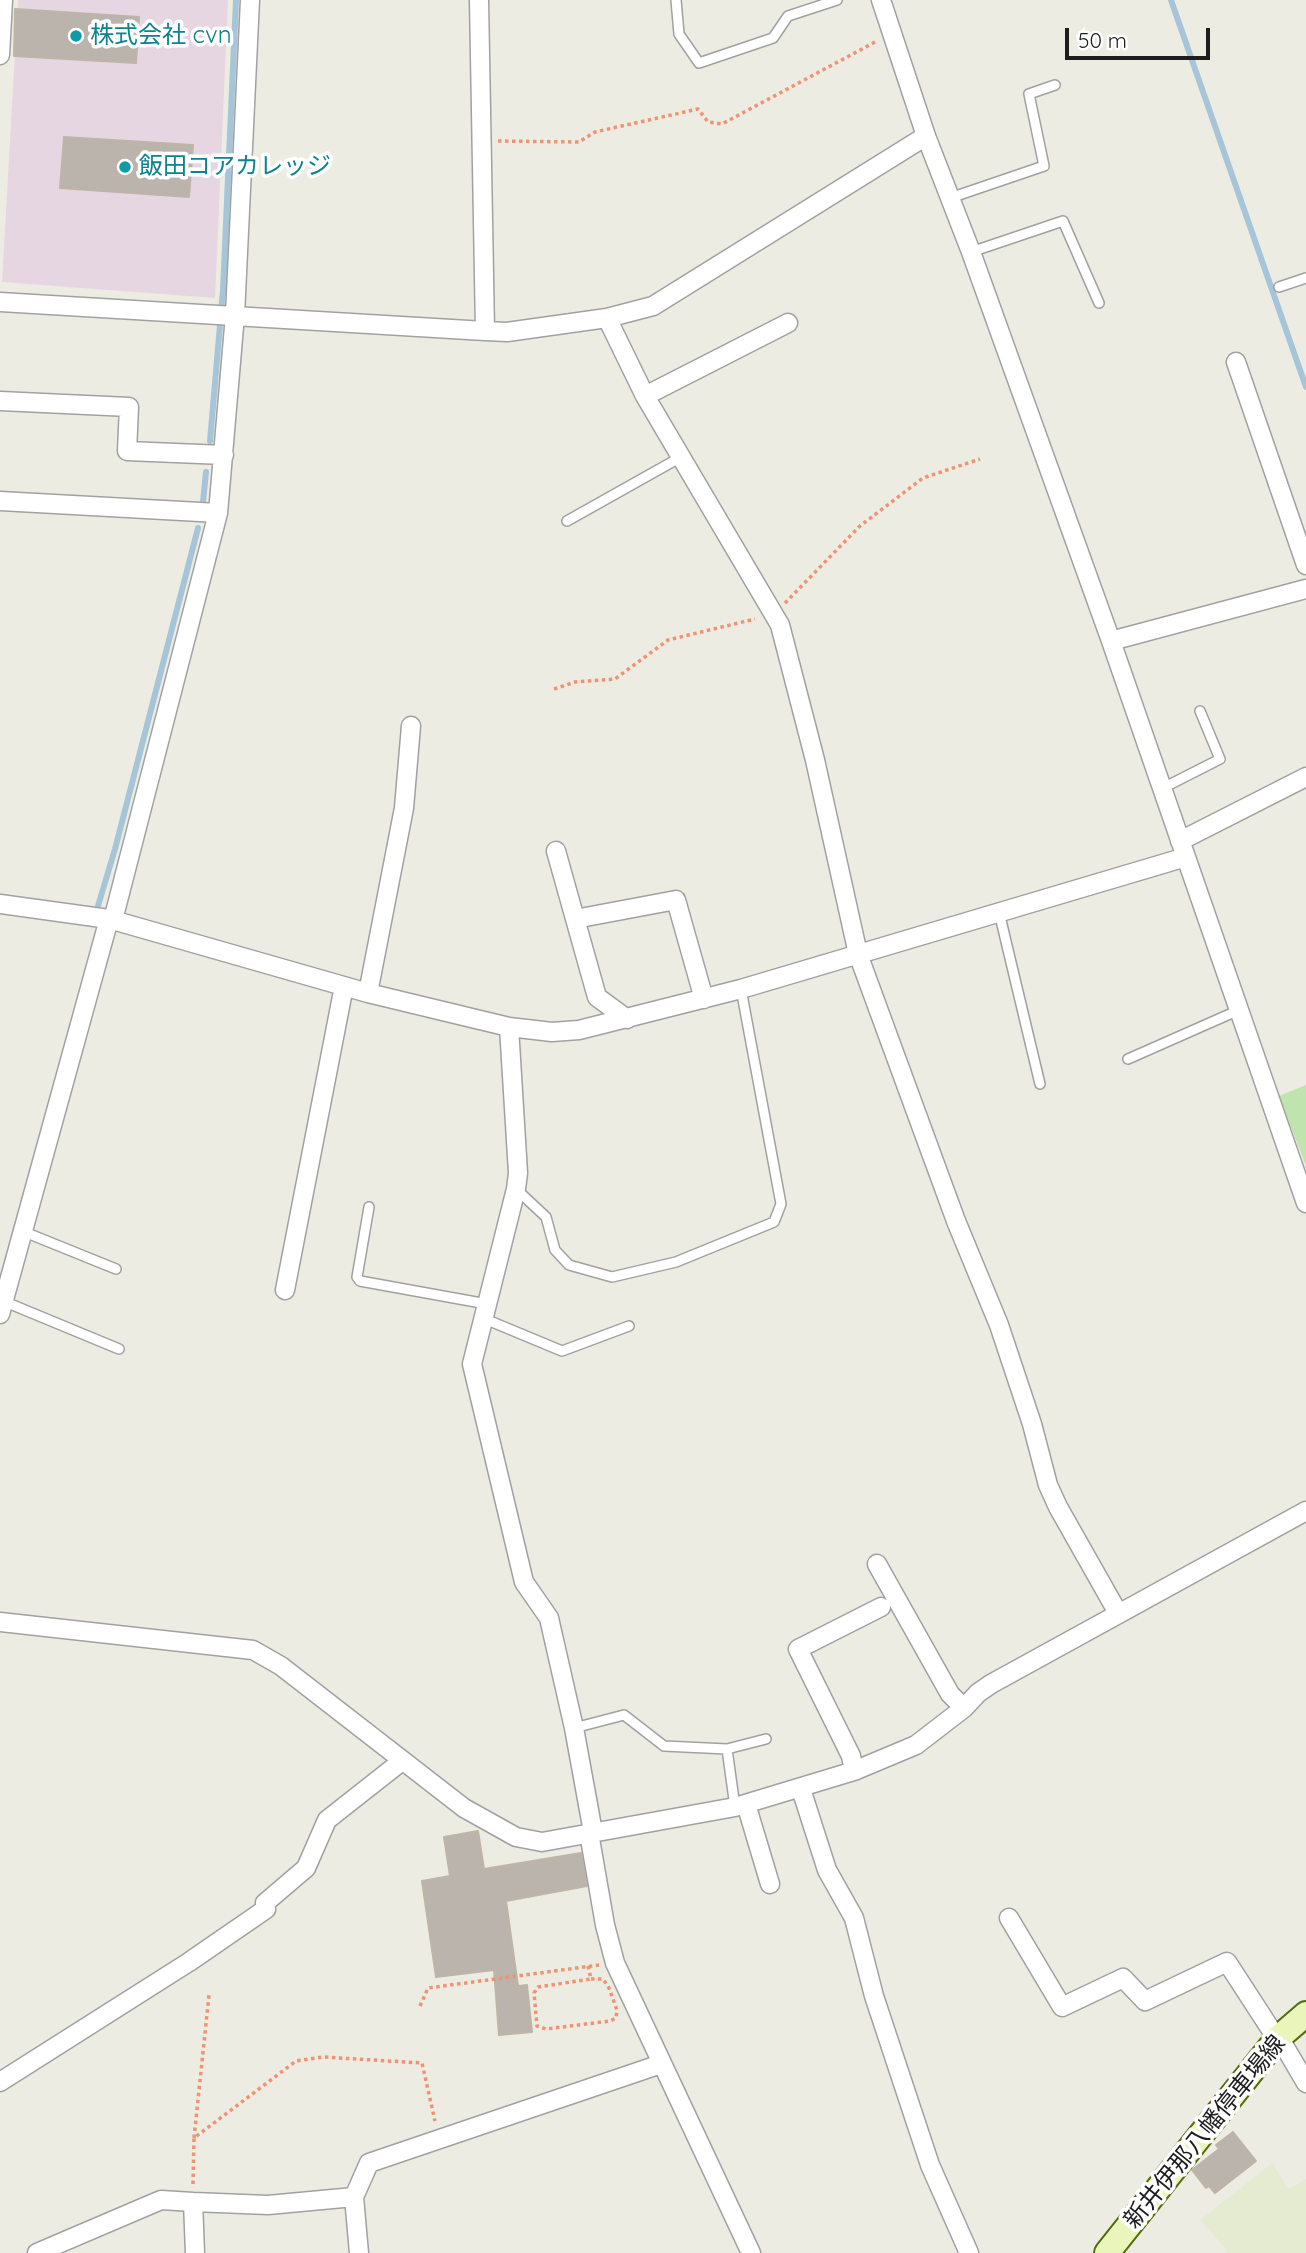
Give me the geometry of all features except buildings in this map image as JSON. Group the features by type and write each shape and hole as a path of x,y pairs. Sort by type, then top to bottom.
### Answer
{"main road":[{"name":"新井伊那八幡停車場線","path":"1107,2253 1278,2038 1306,2014"}],"street":[{"path":"0,55 3,0"},
{"path":"2,1308 111,920 218,513 224,455 225,315 250,0"},
{"path":"479,0 485,331"},
{"path":"881,0 926,136 971,252 1111,641 1306,1203"},
{"path":"0,302 507,332 607,318 653,306 926,136"},
{"path":"607,318 645,396 780,625 815,760 858,954 956,1222 999,1325 1032,1424 1048,1485 1118,1613"},
{"path":"645,396 788,323"},
{"path":"1236,362 1306,565"},
{"path":"0,401 129,407 127,451 224,455"},
{"path":"0,501 218,513"},
{"path":"1111,641 1306,589"},
{"path":"368,993 404,808 411,726"},
{"path":"0,904 111,920 368,993 509,1027 552,1032 579,1030 741,989 999,912 1183,849 1306,776"},
{"path":"555,851 597,998 627,1019"},
{"path":"575,919 676,900 704,999"},
{"path":"285,1290 344,986"},
{"path":"509,1027 518,1173 472,1364 524,1583 549,1618 574,1728 605,1925 615,1964 751,2253"},
{"path":"0,1622 253,1650 281,1666 464,1808 516,1837 542,1842 741,1806 854,1771 916,1745 991,1684 1306,1511"},
{"path":"877,1564 950,1694 964,1708"},
{"path":"854,1771 851,1756 798,1649 881,1607"},
{"path":"0,2082 189,1962 266,1909 265,1903 306,1868 327,1819 402,1761"},
{"path":"801,1789 827,1870 854,1919 874,1996 930,2165 968,2253"},
{"path":"741,1806 769,1884"},
{"path":"1009,1918 1062,2007 1123,1978 1145,2001 1227,1962 1306,2083"},
{"path":"359,2253 355,2197 369,2164 661,2064"},
{"path":"37,2253 161,2200 268,2205 355,2197"},
{"path":"193,2202 195,2253"}],"lane":[{"path":"676,0 679,34 699,64 773,38 788,16 837,0"},
{"path":"950,198 1044,166 1029,94 1055,85"},
{"path":"971,252 1063,221 1099,303"},
{"path":"1279,287 1306,278"},
{"path":"567,521 681,457"},
{"path":"1161,789 1220,759 1200,711"},
{"path":"999,912 1040,1084"},
{"path":"516,1189 546,1217 555,1250 569,1265 612,1277 676,1262 774,1222 781,1204 741,989"},
{"path":"1128,1059 1239,1010"},
{"path":"369,1208 358,1277 360,1281 486,1311 562,1351 628,1326"},
{"path":"22,1231 116,1269"},
{"path":"2,1308 120,1349"},
{"path":"574,1728 624,1715 664,1746 727,1749 766,1739"},
{"path":"727,1749 741,1806"}],"path":[{"path":"481,140 579,142 595,132 698,109 709,122 722,124 892,33"},
{"path":"554,689 575,682 615,679 668,640 774,615 860,526 923,478 980,459"},
{"path":"420,2006 428,1988 615,1964"},
{"path":"588,1966 591,1979"},
{"path":"591,1979 603,1979 610,1987 617,2018 546,2029 537,2026 534,1993 538,1987 591,1979"},
{"path":"193,2202 194,2138 209,1995"},
{"path":"194,2138 296,2061 323,2057 422,2063 439,2140"}],"shaded area":[{"path":"18,0 228,0 215,298 2,282"}],"green space":[{"path":"1306,1085 1306,1166 1279,1096"},
{"path":"1272,2163 1289,2189 1306,2179 1306,2253 1226,2253 1226,2249 1200,2220"}],"waterway":[{"path":"210,441 223,290 236,0"},
{"path":"1171,0 1306,387"},
{"path":"203,502 206,472"},
{"path":"98,906 198,528"}],"place":[{"name":"株式会社 cvn","path":"76,36"},
{"name":"飯田コアカレッジ","path":"125,167"}]}
